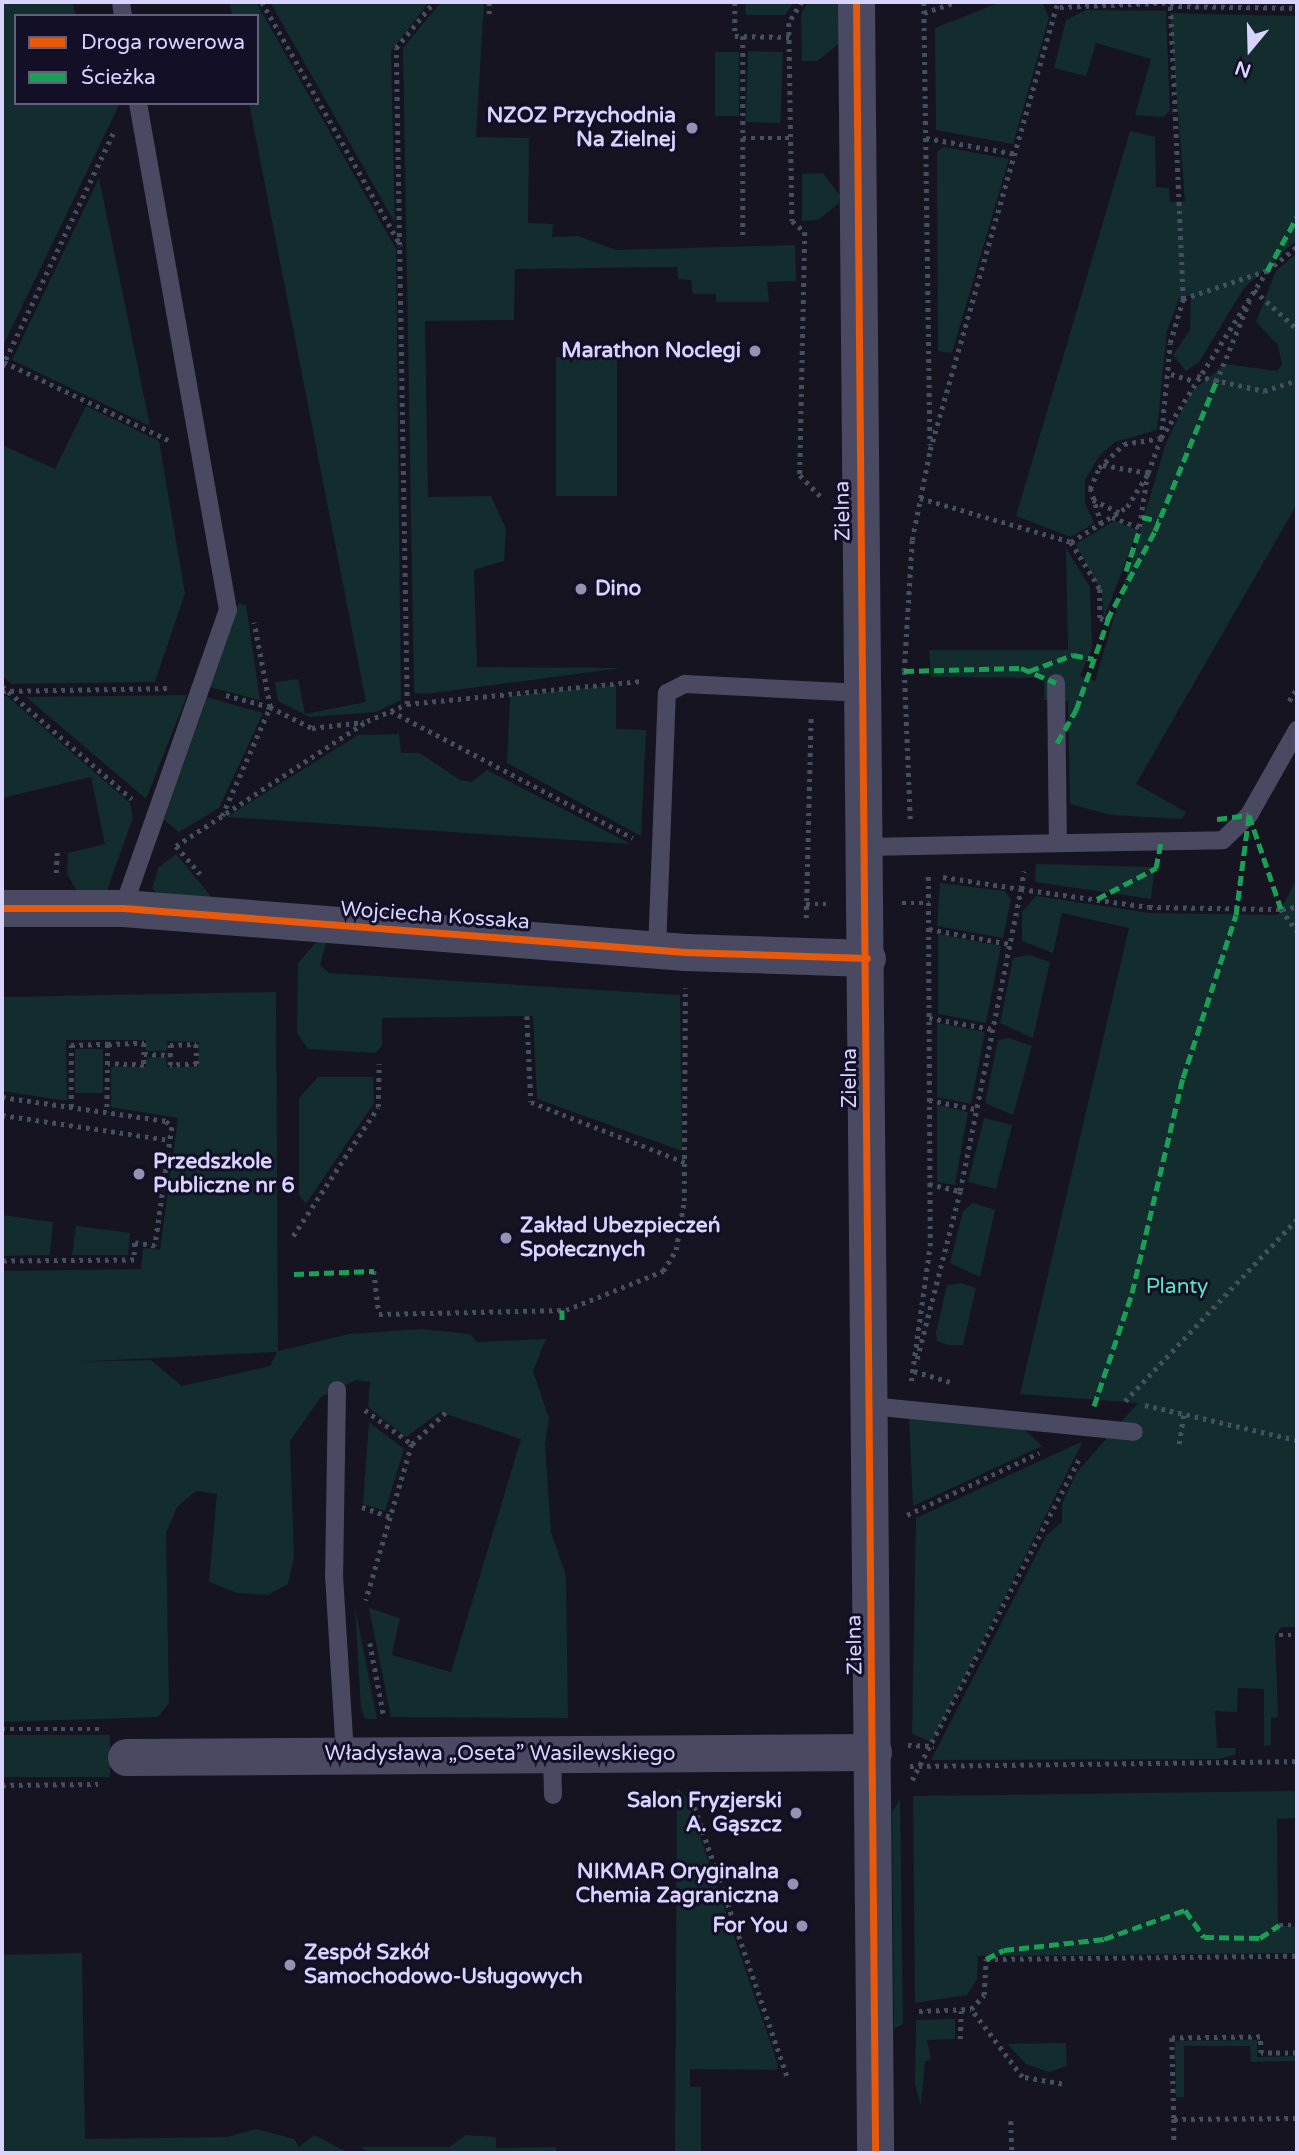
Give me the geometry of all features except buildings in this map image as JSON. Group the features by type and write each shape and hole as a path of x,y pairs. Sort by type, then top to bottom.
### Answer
{"street":[{"name":"Zielna","path":"856,2 867,958 888,1407 889,1518 890,1749 874,2153"},
{"name":"Wojciecha Kossaka","path":"2,908 123,908 671,951 867,958"},
{"name":"Władysława „Oseta” Wasilewskiego","path":"126,1757 890,1749"}],"lane":[{"path":"123,908 228,610 138,105"},
{"path":"1056,683 1058,843"},
{"path":"671,951 667,693 685,684 863,693"},
{"path":"865,847 1223,840 1249,814 1297,730"},
{"path":"337,1399 334,1575 345,1756"},
{"path":"888,1407 1097,1426 1134,1432"},
{"path":"552,1754 553,1795"}],"path":[{"path":"262,2 402,247"},
{"path":"407,705 397,48 435,2"},
{"path":"489,2 489,14"},
{"path":"735,2 735,36 790,37"},
{"path":"802,2 790,37 792,221 805,232 800,475 827,501"},
{"path":"923,2 930,450"},
{"path":"924,13 956,2"},
{"path":"1170,4 1178,2"},
{"path":"913,1373 930,1246 929,929 923,844 908,816 904,671 920,498 930,450 1059,4 1297,8"},
{"path":"1161,438 1171,374 1170,342 1183,299 1170,4"},
{"path":"743,36 743,239"},
{"path":"121,116 3,365 201,456"},
{"path":"743,138 791,138"},
{"path":"926,138 1017,154"},
{"path":"1112,517 1140,530 1148,473 1161,438 1195,378 1267,271 1297,247"},
{"path":"1183,299 1267,271"},
{"path":"1254,290 1297,329"},
{"path":"1216,382 1254,290"},
{"path":"1171,374 1274,391 1297,380"},
{"path":"1101,524 1093,500 1092,477 1124,444 1161,438"},
{"path":"1102,465 1148,473"},
{"path":"1071,541 1120,512 1148,473"},
{"path":"920,498 1071,541 1100,589 1100,618 1107,620"},
{"path":"1093,500 1120,512"},
{"path":"166,854 391,711 407,705 616,679 685,684"},
{"path":"2,686 155,818 203,878"},
{"path":"1284,711 1297,688"},
{"path":"805,955 812,691"},
{"path":"222,817 270,706"},
{"path":"391,711 646,845"},
{"path":"908,816 922,816"},
{"path":"888,1407 913,1373 960,1191 1021,888 1149,907 1297,907"},
{"path":"1281,909 1297,931"},
{"path":"929,929 1010,944"},
{"path":"374,1271 379,1314 566,1310 663,1271 676,1250 687,1163 671,951"},
{"path":"527,1016 524,1063 531,1102 687,1163"},
{"path":"929,1018 992,1029"},
{"path":"71,1107 71,1045 144,1043 144,1065 108,1064"},
{"path":"107,1112 108,1044"},
{"path":"196,1044 197,1064 170,1065 170,1055 170,1045 196,1044"},
{"path":"144,1054 170,1055"},
{"path":"293,1236 378,1107 379,1064"},
{"path":"2,1097 166,1121 170,1140 155,1245 135,1243 134,1260 2,1261"},
{"path":"929,1100 975,1109"},
{"path":"2,1115 170,1140"},
{"path":"929,1184 960,1191"},
{"path":"890,1749 906,1766 906,1787 935,1745 1097,1426 1297,1219"},
{"path":"337,1399 370,1411 412,1444"},
{"path":"363,1610 412,1444 447,1411"},
{"path":"1179,1444 1184,1411"},
{"path":"889,1518 1097,1426"},
{"path":"889,1518 906,1502"},
{"path":"889,1518 906,1529"},
{"path":"1279,1635 1297,1635"},
{"path":"368,1636 386,1725"},
{"path":"890,1749 906,1732"},
{"path":"890,1749 935,1745"},
{"path":"906,1766 1297,1761"},
{"path":"686,1781 788,2079"},
{"path":"1279,1925 1297,1925"},
{"path":"919,2011 971,2009 984,1995 986,1959 1297,1956"},
{"path":"971,2009 1022,2077 1062,2084"},
{"path":"960,2039 961,2011"},
{"path":"1174,2144 1172,2038 1260,2037 1261,2053 1297,2053"},
{"path":"1174,2119 1297,2118"},
{"path":"1011,2121 1012,2153"}],"green space":[{"path":"3,2 72,2 75,14 14,14 14,105 119,105 2,348"},
{"path":"230,2 256,2 396,249 401,700 376,712 310,717 278,701 275,682 298,679 305,714 366,702 249,105 259,105 259,14 232,14"},
{"path":"270,2 429,2 391,51 395,223"},
{"path":"441,2 484,2 476,137 529,138 528,223 553,224 552,237 578,236 616,250 795,245 796,281 767,282 769,302 716,302 716,294 693,294 691,280 678,279 677,267 515,269 514,320 425,321 428,497 491,496 506,529 504,561 474,570 477,667 622,668 426,694 414,693 403,48"},
{"path":"745,2 794,2 785,15 746,15"},
{"path":"808,2 842,2 840,43 817,61 802,61 801,14"},
{"path":"1001,2 1042,2 1049,18 1013,144 936,130 935,28"},
{"path":"1086,10 1166,11 1170,110 1163,117 1135,115 1151,59 1096,43 1086,76 1054,68 1066,20"},
{"path":"1170,13 1297,16 1297,240 1244,288 1199,362 1186,371 1173,355 1190,330 1191,296 1180,296 1167,331 1157,430 1115,442 1100,455 1085,480 1085,503 1094,523 1071,537 1016,516 1130,131 1155,137 1156,187 1169,188 1170,202 1185,201"},
{"path":"748,51 783,52 781,123 746,122"},
{"path":"715,52 739,52 739,116 715,116"},
{"path":"943,147 1009,159 952,353 938,351 937,152"},
{"path":"823,173 840,196 838,204 818,220 802,221 802,174"},
{"path":"99,178 150,426 12,360"},
{"path":"1297,253 1297,504 1136,784 1186,812 1182,819 1111,815 1070,804 1068,701 1044,700 1044,678 931,677 929,650 1068,650 1066,548 1090,587 1092,648 1080,676 1095,681 1166,443 1191,392 1225,364 1277,371 1282,365 1278,345 1256,322 1276,271"},
{"path":"556,357 617,357 617,496 556,496"},
{"path":"86,406 159,441 185,593 155,682 12,684 2,676 2,445 55,469"},
{"path":"1114,521 1138,530 1104,618 1102,593 1076,544"},
{"path":"239,603 246,605 260,700 209,687"},
{"path":"616,685 616,729 646,730 641,836 507,763 510,696"},
{"path":"187,695 146,799 26,697"},
{"path":"7,696 130,803 133,818 107,890 77,891 67,874 68,853 105,844 91,777 2,798 2,697"},
{"path":"207,697 263,713 219,808 179,832 164,820"},
{"path":"399,734 401,753 420,753 460,780 472,782 487,770 631,844 227,817 358,735"},
{"path":"176,854 210,895 209,899 162,897 152,889 158,868"},
{"path":"1036,864 1155,867 1151,899 1035,882"},
{"name":"Planty","path":"1297,878 1297,1627 1281,1627 1275,1636 1278,1717 1271,1718 1271,1745 1264,1746 1264,1689 1238,1688 1237,1712 1215,1711 1217,1748 1236,1748 1235,1755 1219,1759 931,1760 1046,1536 1062,1522 1062,1503 1077,1472 1138,1403 1020,1394 1129,928 1062,913 1053,953 1022,941 1022,912 1036,896 1150,913 1278,915"},
{"path":"940,883 1005,891 1011,899 1003,938 937,926"},
{"path":"938,934 1001,946 986,1023 938,1014"},
{"path":"318,940 327,940 320,965 329,973 680,995 682,1151 537,1099 533,1016 382,1018 382,1046 375,1053 308,1049 297,1033 298,963"},
{"path":"1029,955 1050,962 1033,1038 1000,1023 1013,958"},
{"path":"276,992 278,1351 349,1334 422,1329 470,1334 477,1342 546,1339 533,1371 549,1418 545,1444 551,1532 566,1576 568,1718 391,1717 369,1608 400,1618 392,1655 451,1672 521,1439 440,1412 406,1437 368,1407 370,1382 356,1380 321,1397 290,1441 294,1557 288,1584 268,1595 237,1593 209,1582 217,1494 196,1491 177,1507 166,1533 169,1703 158,1717 2,1722 2,1271 141,1269 143,1248 160,1250 178,1118 111,1107 111,1067 146,1067 147,1058 166,1057 167,1067 198,1067 199,1042 167,1041 167,1051 146,1051 146,1040 66,1040 67,1101 2,1091 2,997","holes":["277,1352 270,1366 182,1386 151,1360 72,1362"]},
{"path":"937,1023 985,1032 971,1104 937,1097"},
{"path":"1009,1038 1032,1046 1013,1115 985,1103 998,1040"},
{"path":"75,1049 103,1049 103,1093 75,1093"},
{"path":"318,1077 373,1077 374,1103 306,1204 299,1195 299,1098"},
{"path":"937,1105 968,1112 955,1185 937,1182"},
{"path":"984,1118 1012,1125 996,1189 968,1182"},
{"path":"973,1203 995,1210 980,1277 950,1263 963,1211"},
{"path":"2,1215 53,1222 50,1255 2,1256"},
{"path":"76,1226 130,1233 128,1255 72,1255"},
{"path":"960,1283 976,1288 963,1345 949,1345 937,1341 936,1332 947,1285"},
{"path":"909,1418 1024,1429 1042,1446 913,1506"},
{"path":"369,1422 404,1449 385,1511 363,1504"},
{"path":"1083,1441 932,1742 912,1734 916,1518"},
{"path":"355,1607 377,1719 365,1719 361,1707"},
{"path":"2,1735 110,1735 110,1777 2,1777"},
{"path":"677,1788 687,1798 778,2065 777,2070 690,2069 690,2087 701,2087 701,2153 675,2153"},
{"path":"1297,1791 1297,1818 1277,1819 1278,1925 1297,1927 1297,1953 978,1956 977,1979 967,1995 915,2003 913,1796"},
{"path":"900,1799 903,2024 894,2029 892,1812"},
{"path":"82,1953 85,2139 227,2137 256,2129 294,2139 299,2147 314,2135 345,2151 2,2153 2,1955"},
{"path":"955,2019 955,2039 927,2040 931,2059 925,2061 921,2106 915,2085 916,2020"},
{"path":"1257,2040 1257,2057 1297,2056 1297,2061 1251,2062 1250,2046 1184,2046 1184,2097 1176,2097 1175,2041"},
{"path":"1066,2043 1067,2066 1049,2072 1026,2064 1007,2044"},
{"path":"466,2135 496,2137 496,2148 556,2147 557,2153 371,2153 360,2147 449,2147"}],"marked path":[{"path":"1267,271 1297,217"},
{"path":"1107,620 1155,531 1216,382"},
{"path":"1142,517 1159,521"},
{"path":"1126,571 1139,531"},
{"path":"1057,743 1076,710 1110,614"},
{"path":"1029,671 1073,655 1094,659"},
{"path":"904,671 1021,668 1056,683"},
{"path":"1217,819 1249,815"},
{"path":"1094,1406 1132,1293 1183,1078 1236,915 1249,815 1281,909"},
{"path":"1097,899 1156,868 1161,843"},
{"path":"294,1274 374,1271"},
{"path":"562,1310 562,1321"},
{"path":"986,1959 1004,1950 1104,1939 1185,1910 1204,1937 1260,1938 1279,1925"}],"cycle path":[{"path":"856,2 875,2153"},
{"path":"2,908 123,908 685,952 867,958"}],"place":[{"name":"NZOZ Przychodnia Na Zielnej","path":"692,128"},
{"name":"Marathon Noclegi","path":"755,351"},
{"name":"Dino","path":"581,589"},
{"name":"Przedszkole Publiczne nr 6","path":"139,1174"},
{"name":"Zakład Ubezpieczeń Społecznych","path":"506,1238"},
{"name":"Salon Fryzjerski A. Gąszcz","path":"796,1813"},
{"name":"NIKMAR Oryginalna Chemia Zagraniczna","path":"793,1884"},
{"name":"For You","path":"802,1926"},
{"name":"Zespół Szkół Samochodowo-Usługowych","path":"290,1965"}]}
